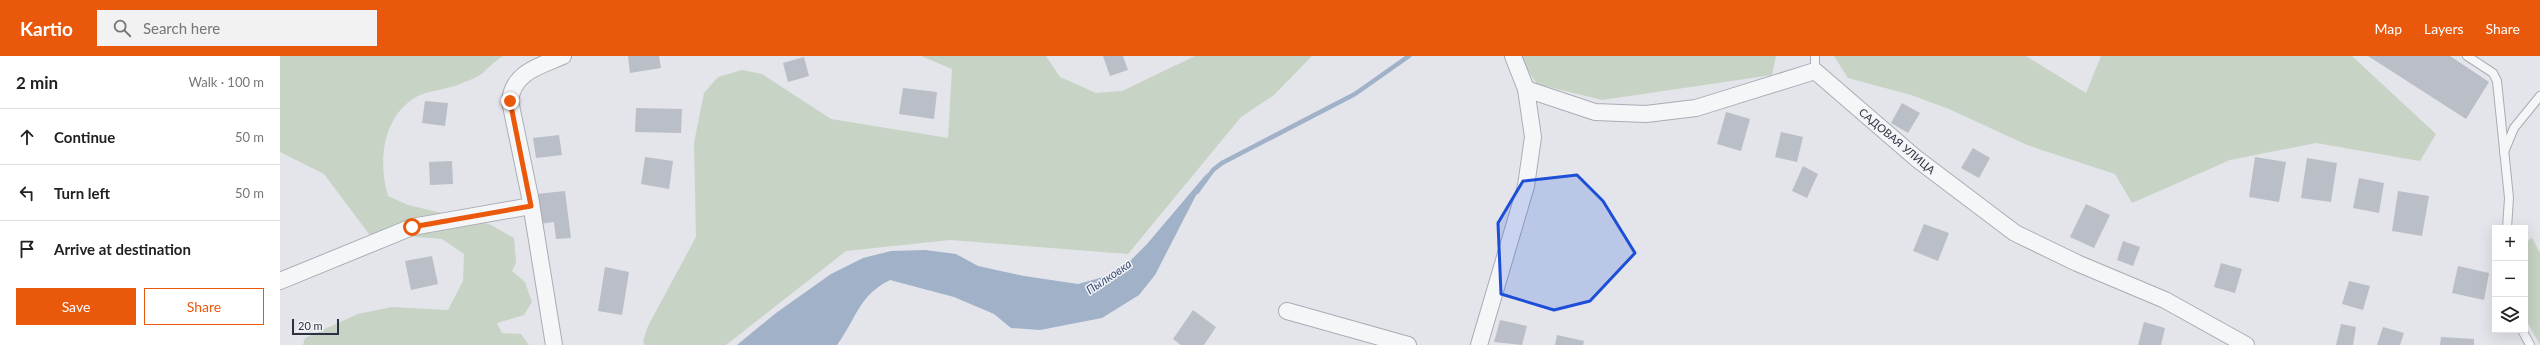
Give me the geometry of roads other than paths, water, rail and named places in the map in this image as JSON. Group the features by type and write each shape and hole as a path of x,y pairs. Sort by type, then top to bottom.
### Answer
{"street":[{"path":"554,345 531,206 511,108 511,92 521,76 563,56"},
{"path":"1479,345 1526,186 1533,137 1526,88 1513,56"},
{"name":"САДОВАЯ УЛИЦА","path":"1526,88 1595,112 1646,114 1696,108 1815,64 1917,159 2015,233 2077,264 2165,300 2246,345"},
{"path":"280,281 412,227 531,206"},
{"path":"1287,311 1408,345"}],"lane":[{"path":"2467,56 2493,73 2497,81 2503,156 2509,198 2507,225"},
{"path":"2503,156 2514,128 2540,96"},
{"path":"2524,333 2530,345"}],"water":[{"path":"1208,172 1155,275 1139,295 1102,318 1040,330 1011,328 994,314 954,297 890,280 879,286 864,300 837,345 737,345 776,313 831,274 863,258 891,251 925,250 956,254 978,266 1024,276 1078,284 1118,273 1147,244"}],"waterway":[{"name":"Пылковка","path":"1197,192 1213,170 1222,163 1355,94 1409,56"}]}
